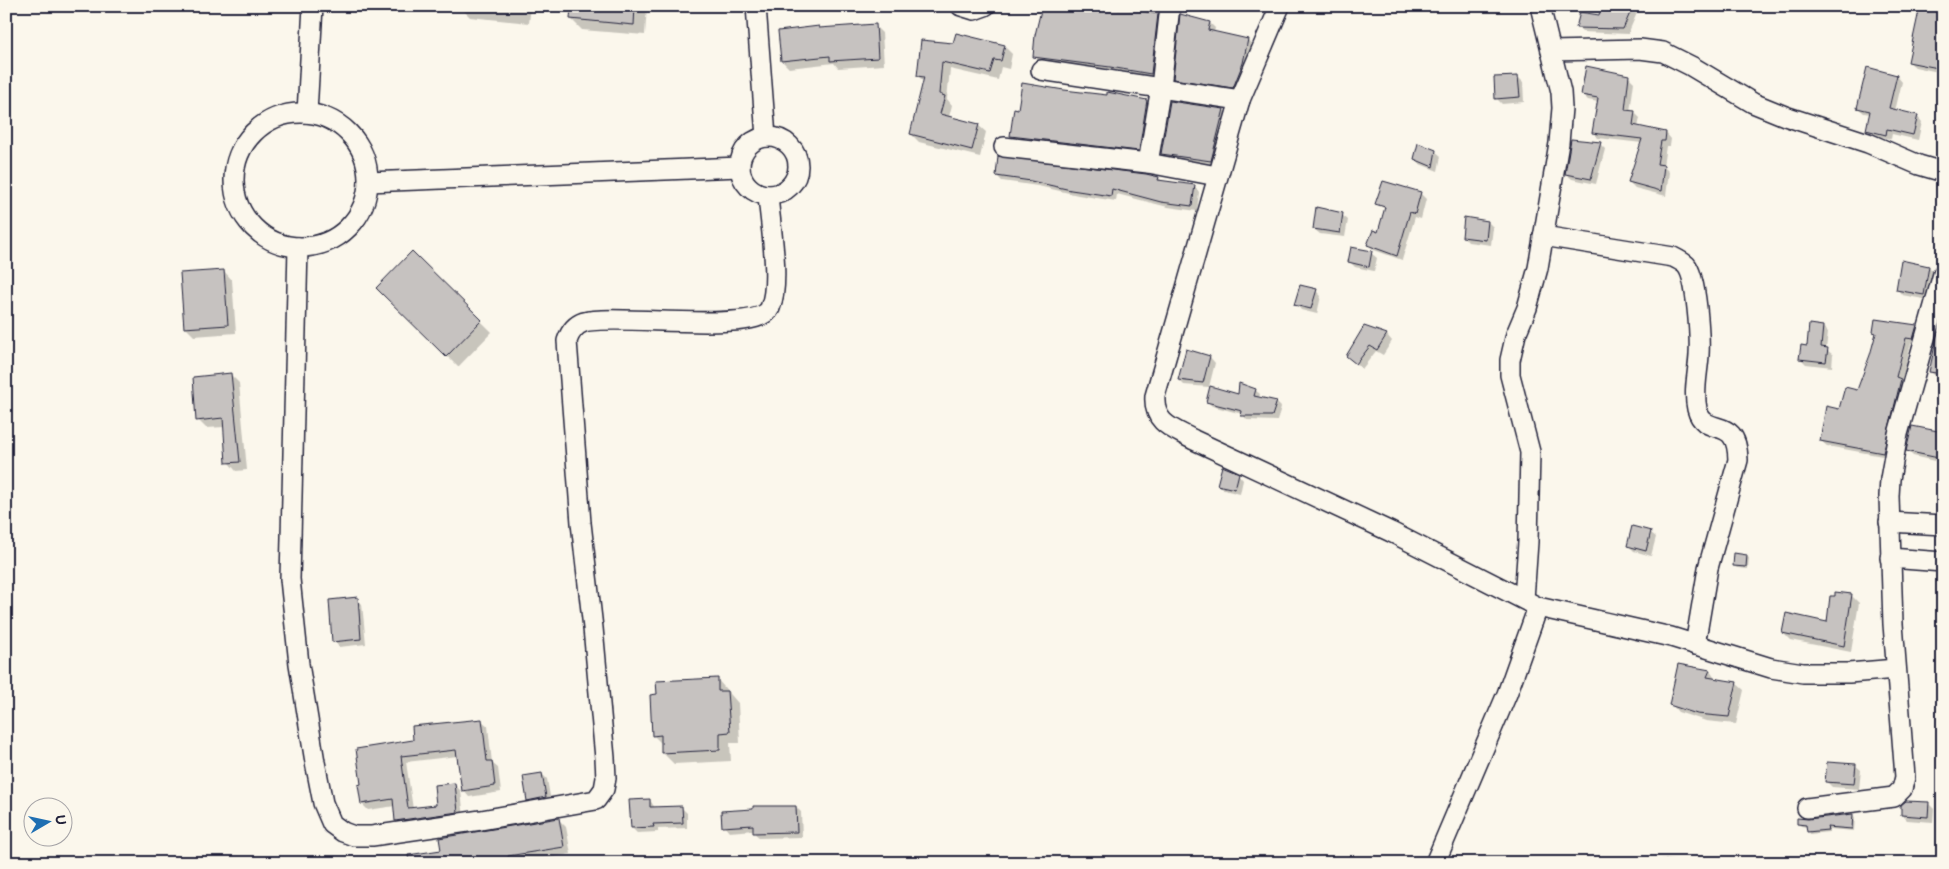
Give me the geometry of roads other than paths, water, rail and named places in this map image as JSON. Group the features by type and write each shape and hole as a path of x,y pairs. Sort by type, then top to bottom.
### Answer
{"street":[{"path":"307,113 313,6"},
{"path":"756,6 766,136"},
{"path":"961,6 974,10 985,6"},
{"path":"1148,163 1170,6"},
{"path":"1280,6 1240,100 1217,176 1155,396 1154,408 1159,418 1167,425 1194,440 1391,532 1531,603 1671,637 1770,668 1802,673 1849,673 1896,669"},
{"path":"1435,863 1507,694 1531,603 1528,542 1530,452 1510,374 1510,360 1516,334 1534,286 1559,143 1562,108 1561,92 1540,6"},
{"path":"1551,51 1640,48 1663,52 1753,102 1785,116 1868,143 1919,165 1943,172"},
{"path":"1041,70 1240,100"},
{"path":"290,113 307,113 328,118 350,133 364,156 368,182 362,208 356,219 347,229 336,238 324,243 312,247 298,247 273,242 252,226 238,204 233,177 239,152 254,130 277,116 290,113"},
{"path":"766,136 781,139 788,143 797,157 798,165 794,180 790,186 783,191 768,195 758,192 749,186 742,178 740,167 741,156 747,147 755,140 766,136"},
{"path":"1004,147 1148,163 1217,176"},
{"path":"368,182 740,167"},
{"path":"298,247 290,579 299,664 315,762 324,803 332,824 343,832 354,836 372,836 596,800 601,794 606,778 602,722 581,524 567,341 570,333 576,326 585,322 633,320 698,323 753,318 770,310 774,293 775,273 768,195"},
{"path":"1543,236 1673,257 1687,265 1692,281 1700,330 1695,390 1696,408 1700,417 1707,424 1727,430 1734,436 1738,460 1708,568 1695,644"},
{"path":"1807,808 1894,797 1902,789 1906,778 1896,669 1890,558 1890,479 1898,434 1943,274"},
{"path":"1889,522 1943,526"},
{"path":"1890,558 1943,562"}]}
